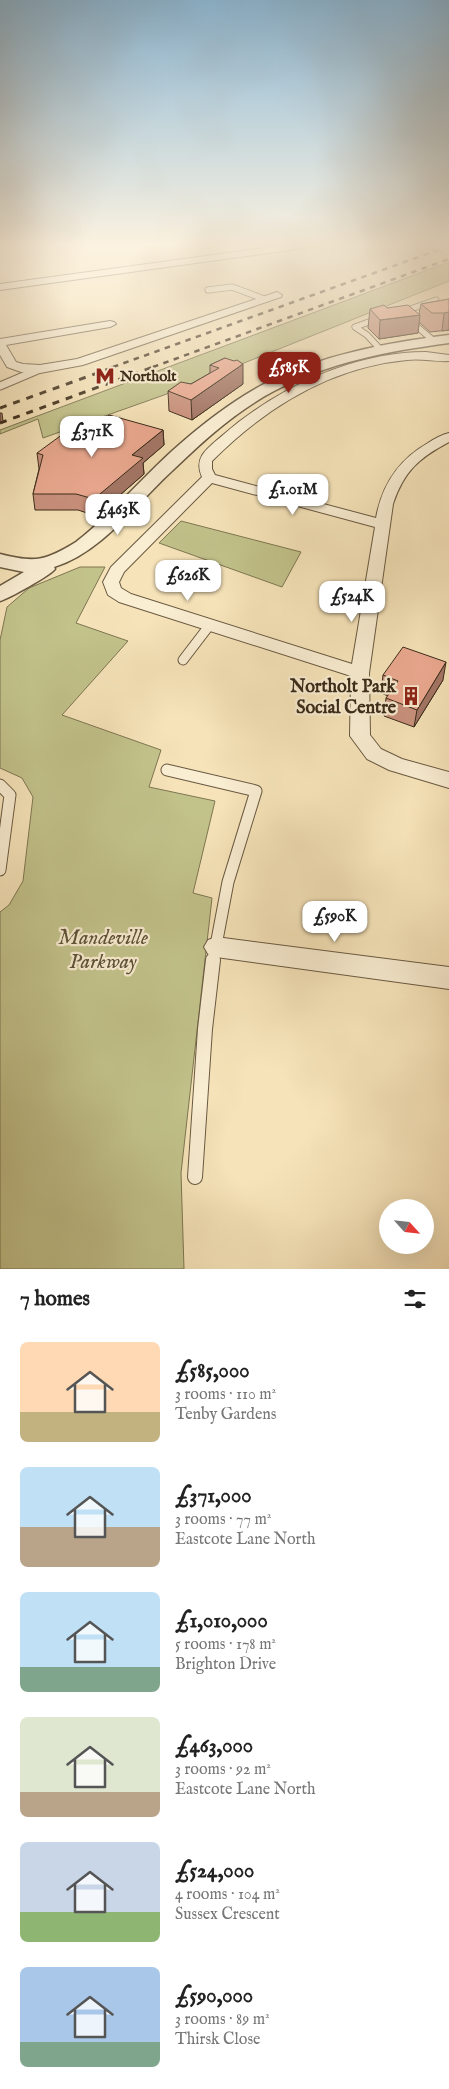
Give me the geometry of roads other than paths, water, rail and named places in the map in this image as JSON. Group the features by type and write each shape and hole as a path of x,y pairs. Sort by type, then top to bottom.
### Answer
{"street":[{"path":"110,324 0,343 11,364 21,368 40,370 90,359 252,303"},
{"path":"0,595 88,542 147,484 218,421 299,365 442,340"},
{"path":"209,478 205,469 205,460 219,445 257,413 301,386 358,366 401,355 434,355 448,358"},
{"path":"449,436 403,466 391,486 360,673 360,736 374,754 396,765 449,780"},
{"path":"209,478 384,525"},
{"path":"209,478 117,570 111,582 114,591 126,598 209,626 360,673"},
{"path":"0,569 45,564 66,556"},
{"path":"0,560 8,564 25,566"},
{"path":"0,577 18,576 47,568"},
{"path":"216,947 449,978"}],"lane":[{"path":"398,314 427,303"},
{"path":"380,350 367,335 354,327 374,319 388,317"},
{"path":"408,319 442,340"},
{"path":"284,367 299,365"},
{"path":"0,386 40,370"},
{"path":"183,660 209,626"},
{"path":"167,770 256,791 228,883 216,947 206,1027 195,1177"},
{"path":"0,785 10,795 0,870"}],"railway":[{"path":"113,367 290,303"},
{"path":"153,367 328,303"},
{"path":"0,408 117,366"},
{"path":"0,423 156,366"}],"place":[{"name":"Northolt","path":"105,376"},
{"name":"Northolt Park Social Centre","path":"411,696"}],"park label":[{"name":"Mandeville Parkway","path":"103,949"}]}
